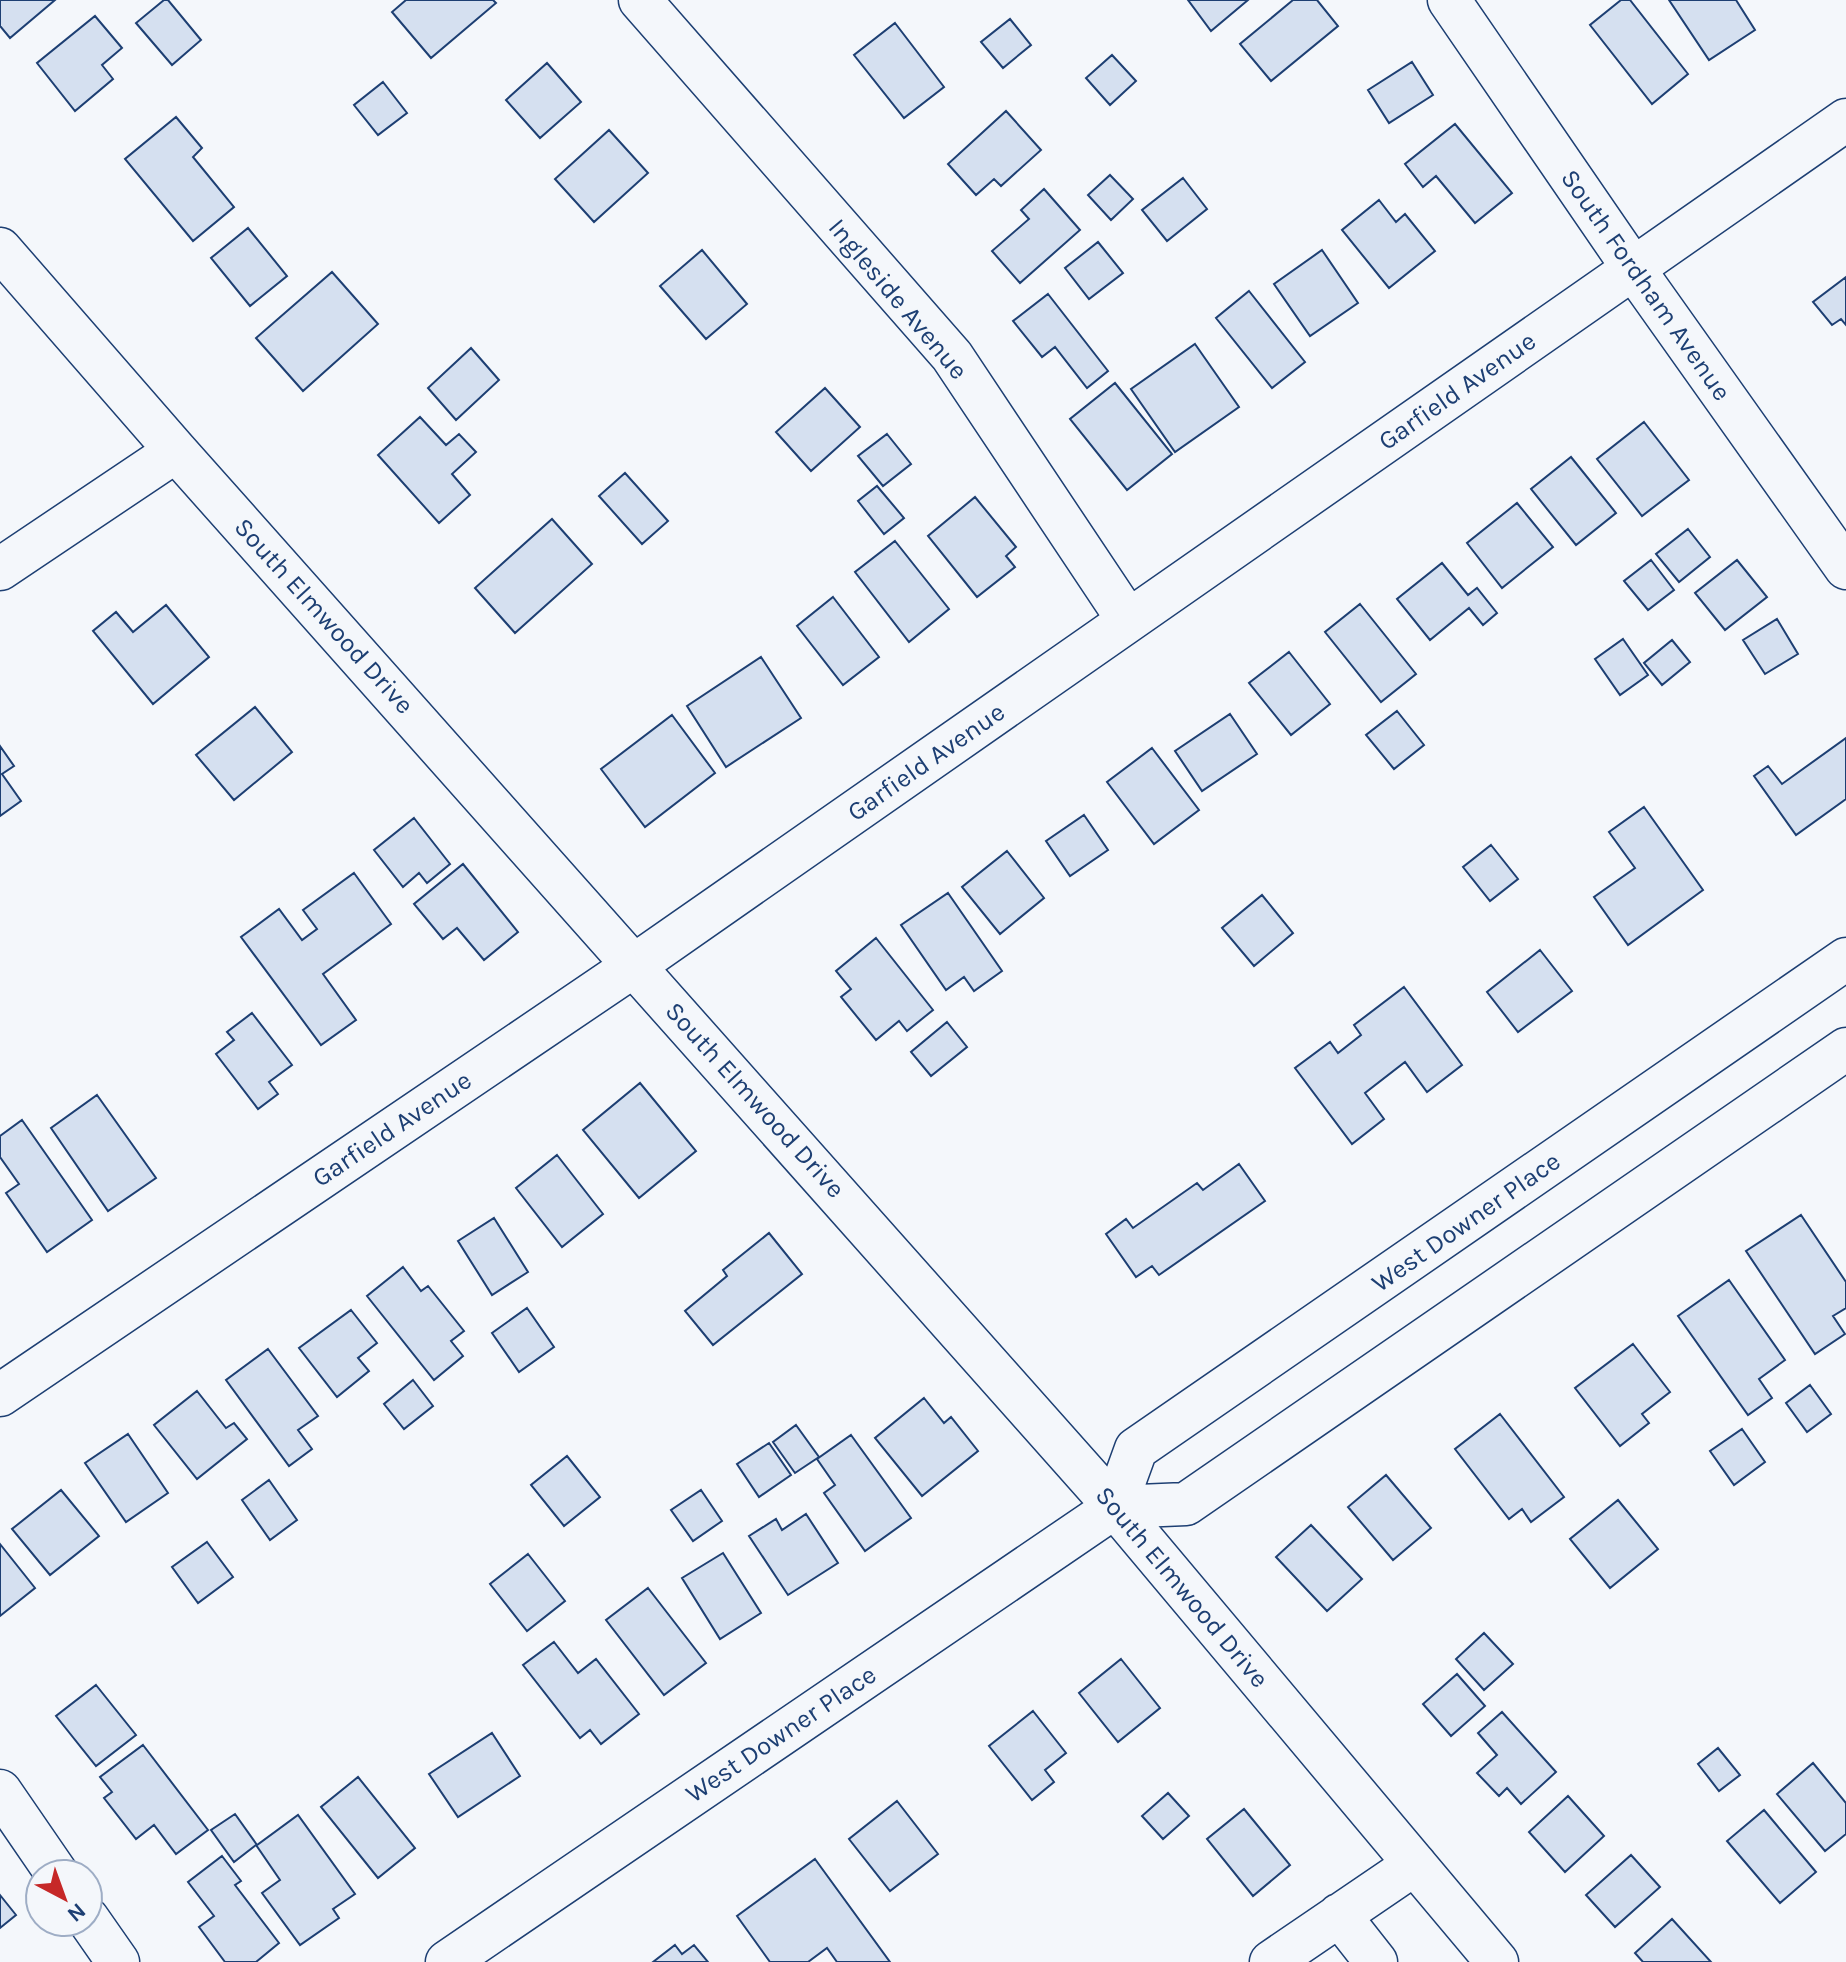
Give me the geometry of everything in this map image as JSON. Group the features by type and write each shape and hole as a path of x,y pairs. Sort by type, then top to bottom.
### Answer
{"street":[{"name":"Ingleside Avenue","path":"640,0 952,356 1128,620"},
{"name":"South Fordham Avenue","path":"1449,0 1633,268 1846,568"},
{"name":"Garfield Avenue","path":"0,1395 635,965 1846,120"},
{"name":"South Elmwood Drive","path":"0,249 1115,1507 1497,1962"},
{"path":"0,569 176,451"},
{"name":"West Downer Place","path":"447,1962 1115,1507 1136,1449 1846,959"},
{"path":"1115,1507 1186,1504 1846,1049"},
{"path":"0,1791 46,1858"},
{"path":"1271,1962 1415,1864"},
{"path":"1339,1915 1376,1962"},
{"path":"101,1938 118,1962"}],"building":[{"path":"0,0 55,0 10,38 0,26"},
{"path":"168,0 201,40 172,65 136,23"},
{"path":"406,0 493,0 496,3 431,58 392,12"},
{"path":"1188,0 1248,0 1211,31"},
{"path":"1293,0 1317,0 1338,26 1271,81 1240,44"},
{"path":"1621,0 1630,0 1688,74 1652,104 1590,25"},
{"path":"1669,0 1736,0 1755,30 1709,60"},
{"path":"95,16 122,48 102,65 113,79 75,111 37,63"},
{"path":"1010,19 1031,45 1003,68 981,42"},
{"path":"895,23 944,87 904,118 854,55"},
{"path":"1112,55 1136,81 1110,105 1086,78"},
{"path":"1412,62 1433,95 1389,123 1368,90"},
{"path":"547,63 581,102 540,138 506,100"},
{"path":"383,82 407,113 378,135 354,105"},
{"path":"1006,111 1041,150 1001,186 994,179 976,195 948,164"},
{"path":"176,117 202,148 193,157 234,207 193,241 125,159"},
{"path":"1455,124 1512,193 1475,223 1436,176 1423,187 1405,164"},
{"path":"609,130 648,173 594,222 555,179"},
{"path":"1110,175 1133,199 1111,220 1088,195"},
{"path":"1183,178 1207,209 1167,241 1142,210"},
{"path":"1044,189 1080,230 1020,283 992,251 1029,219 1021,210"},
{"path":"1379,200 1396,222 1405,214 1435,251 1389,288 1342,230"},
{"path":"248,228 287,276 250,306 211,258"},
{"path":"1098,242 1123,273 1089,299 1065,268"},
{"path":"702,250 747,304 706,339 660,286"},
{"path":"1322,250 1358,303 1310,336 1274,284"},
{"path":"332,272 378,324 303,391 256,338"},
{"path":"1846,277 1846,325 1841,319 1832,325 1813,302"},
{"path":"1249,291 1305,362 1272,388 1216,318"},
{"path":"1048,294 1108,371 1087,388 1055,347 1042,357 1013,321"},
{"path":"1195,344 1239,407 1175,452 1131,389"},
{"path":"471,348 499,380 456,420 428,388"},
{"path":"1115,383 1172,454 1127,490 1070,419"},
{"path":"825,388 860,427 811,471 776,432"},
{"path":"420,417 446,445 459,434 476,452 452,474 470,495 439,523 378,455"},
{"path":"1644,422 1689,480 1642,516 1597,459"},
{"path":"887,434 911,464 883,486 858,456"},
{"path":"1571,457 1616,513 1576,545 1531,489"},
{"path":"625,473 668,521 642,544 599,496"},
{"path":"877,486 904,518 884,534 858,501"},
{"path":"975,497 1016,547 1006,556 1015,567 977,597 928,536"},
{"path":"1517,503 1553,547 1502,588 1467,543"},
{"path":"552,519 592,564 515,633 475,588"},
{"path":"1688,529 1710,557 1679,582 1656,554"},
{"path":"895,541 949,609 909,642 855,572"},
{"path":"1651,560 1674,590 1648,610 1624,581"},
{"path":"1737,560 1767,597 1725,630 1695,593"},
{"path":"1442,563 1468,595 1477,588 1497,613 1483,625 1469,608 1430,640 1397,599"},
{"path":"833,597 879,657 843,685 797,626"},
{"path":"1360,604 1416,674 1381,702 1325,632"},
{"path":"166,605 209,657 153,704 93,631 116,612 133,632"},
{"path":"1777,619 1798,654 1765,674 1743,640"},
{"path":"1623,639 1648,675 1620,695 1595,659"},
{"path":"1672,640 1690,662 1662,685 1644,663"},
{"path":"1289,652 1330,704 1291,735 1249,683"},
{"path":"761,657 801,718 726,767 687,706"},
{"path":"255,707 292,752 234,800 196,755"},
{"path":"1397,711 1424,745 1394,769 1366,735"},
{"path":"1230,714 1257,754 1202,791 1175,751"},
{"path":"672,715 715,773 645,827 601,769"},
{"path":"1846,738 1846,799 1796,835 1754,776 1768,766 1782,784"},
{"path":"0,746 14,766 2,774 21,801 0,816"},
{"path":"1152,748 1199,810 1154,844 1107,782"},
{"path":"1644,807 1703,890 1628,945 1594,897 1635,868 1609,832"},
{"path":"1084,815 1108,850 1070,876 1046,841"},
{"path":"414,818 450,864 427,883 419,873 403,887 374,850"},
{"path":"1491,845 1518,879 1490,901 1463,867"},
{"path":"1007,851 1044,898 1000,934 962,887"},
{"path":"463,864 518,932 484,960 457,928 443,939 414,904"},
{"path":"354,873 391,924 323,974 356,1020 321,1045 241,937 279,909 302,940 317,929 303,910"},
{"path":"948,893 1002,971 974,991 964,977 946,990 901,925"},
{"path":"1262,895 1293,933 1254,966 1222,928"},
{"path":"876,938 933,1010 907,1031 899,1021 876,1040 841,997 851,989 836,971"},
{"path":"1540,950 1572,991 1518,1032 1487,992"},
{"path":"1404,987 1462,1065 1427,1092 1405,1062 1365,1093 1384,1119 1352,1144 1295,1068 1330,1042 1338,1053 1361,1035 1354,1025"},
{"path":"252,1013 292,1065 269,1082 278,1094 258,1109 216,1054 234,1040 227,1032"},
{"path":"947,1022 967,1047 931,1076 911,1052"},
{"path":"640,1083 696,1151 639,1198 583,1130"},
{"path":"97,1095 156,1178 108,1211 51,1128"},
{"path":"22,1120 92,1220 47,1252 6,1193 19,1184 0,1157 0,1136"},
{"path":"557,1155 603,1214 562,1247 516,1188"},
{"path":"1239,1164 1265,1201 1159,1275 1152,1266 1136,1277 1106,1234 1126,1219 1133,1228 1197,1183 1203,1190"},
{"path":"1801,1215 1846,1282 1846,1308 1833,1316 1845,1334 1815,1354 1746,1251"},
{"path":"494,1218 528,1272 492,1295 458,1241"},
{"path":"769,1233 802,1274 713,1345 685,1311 727,1276 723,1270"},
{"path":"403,1267 421,1291 428,1286 464,1331 451,1341 463,1356 434,1380 367,1296"},
{"path":"1729,1280 1785,1360 1759,1379 1772,1398 1748,1415 1678,1316"},
{"path":"527,1308 554,1347 519,1372 492,1333"},
{"path":"351,1310 377,1343 358,1358 369,1371 337,1397 299,1348"},
{"path":"1633,1344 1670,1392 1642,1414 1649,1423 1620,1446 1575,1388"},
{"path":"268,1349 318,1416 298,1430 312,1449 289,1466 226,1380"},
{"path":"413,1380 433,1406 404,1429 384,1404"},
{"path":"1810,1385 1831,1414 1807,1432 1786,1403"},
{"path":"197,1391 226,1428 234,1423 247,1439 197,1479 154,1425"},
{"path":"924,1398 944,1423 951,1417 978,1451 922,1496 875,1438"},
{"path":"1500,1414 1564,1497 1531,1522 1522,1509 1509,1519 1455,1449"},
{"path":"796,1425 819,1457 795,1473 773,1442"},
{"path":"1742,1429 1765,1462 1734,1485 1710,1451"},
{"path":"128,1434 168,1493 126,1522 85,1463"},
{"path":"851,1435 911,1518 865,1551 824,1493 835,1485 817,1459"},
{"path":"769,1443 791,1475 759,1497 737,1464"},
{"path":"567,1456 600,1497 564,1526 531,1485"},
{"path":"1386,1475 1431,1528 1393,1560 1348,1507"},
{"path":"269,1480 297,1520 270,1540 242,1500"},
{"path":"61,1490 99,1536 50,1575 12,1529"},
{"path":"701,1490 722,1521 693,1541 671,1510"},
{"path":"1618,1500 1658,1549 1610,1588 1570,1539"},
{"path":"806,1514 838,1563 788,1595 749,1536 776,1519 782,1530"},
{"path":"1311,1525 1362,1579 1327,1611 1276,1557"},
{"path":"207,1542 233,1577 198,1603 172,1567"},
{"path":"0,1544 35,1588 0,1616"},
{"path":"723,1553 761,1613 720,1639 682,1578"},
{"path":"528,1554 565,1601 527,1631 490,1584"},
{"path":"648,1588 706,1663 664,1695 606,1620"},
{"path":"1484,1633 1513,1664 1484,1690 1456,1659"},
{"path":"554,1642 578,1673 596,1659 639,1714 601,1744 590,1730 580,1738 523,1665"},
{"path":"1121,1659 1160,1708 1118,1742 1079,1693"},
{"path":"1457,1674 1485,1706 1451,1736 1423,1704"},
{"path":"96,1685 136,1735 96,1766 56,1716"},
{"path":"1033,1711 1066,1753 1045,1770 1054,1782 1032,1800 989,1746"},
{"path":"1502,1712 1556,1772 1521,1804 1507,1788 1499,1796 1477,1773 1497,1755 1478,1733"},
{"path":"492,1733 520,1776 458,1817 429,1774"},
{"path":"143,1745 208,1830 176,1854 154,1825 136,1839 104,1798 112,1792 100,1777"},
{"path":"1718,1748 1740,1775 1719,1791 1698,1764"},
{"path":"1813,1763 1846,1803 1846,1834 1825,1851 1777,1794"},
{"path":"358,1777 415,1848 378,1878 321,1807"},
{"path":"1168,1793 1189,1816 1163,1839 1142,1816"},
{"path":"1568,1796 1604,1836 1565,1872 1529,1832"},
{"path":"897,1801 938,1854 890,1891 849,1839"},
{"path":"1244,1809 1290,1865 1253,1896 1207,1839"},
{"path":"1764,1810 1816,1872 1780,1903 1727,1841"},
{"path":"235,1814 257,1845 298,1815 355,1894 333,1909 339,1918 300,1945 262,1893 280,1880 256,1845 234,1862 211,1830"},
{"path":"1631,1855 1660,1887 1615,1927 1586,1895"},
{"path":"222,1856 241,1881 235,1885 279,1943 256,1962 225,1962 199,1927 214,1916 188,1882"},
{"path":"815,1859 890,1962 837,1962 827,1948 808,1962 770,1962 737,1916"},
{"path":"0,1895 16,1915 0,1928"},
{"path":"1672,1919 1711,1962 1643,1962 1635,1953"},
{"path":"675,1945 682,1954 694,1945 708,1962 653,1962"}]}
